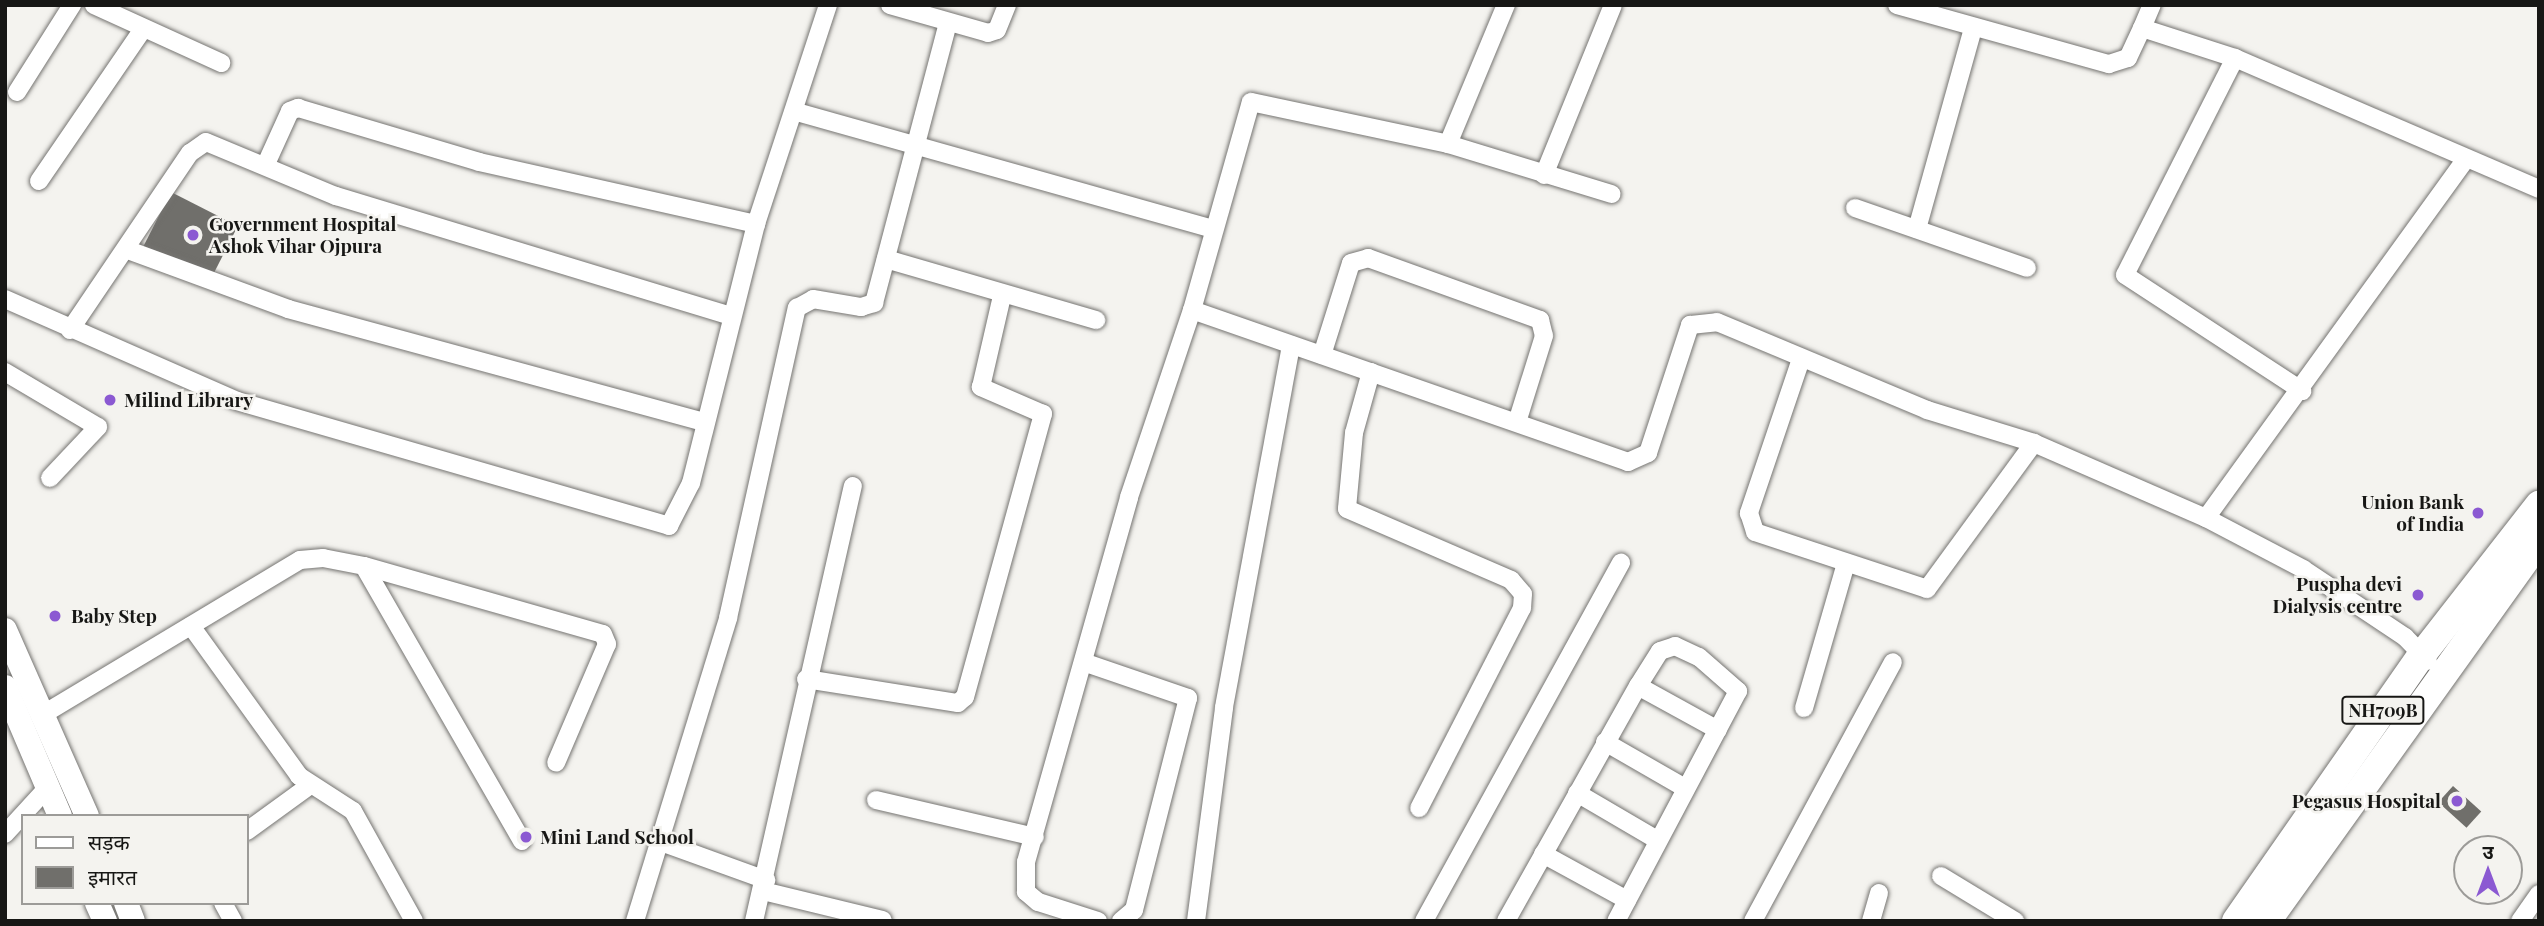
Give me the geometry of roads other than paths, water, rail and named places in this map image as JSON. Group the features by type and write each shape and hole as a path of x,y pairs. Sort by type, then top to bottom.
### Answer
{"highway":[{"name":"NH709B","path":"2236,921 2421,656 2539,505"},
{"name":"NH709B","path":"2267,921 2539,541"}],"main road":[{"path":"5,630 86,814"},
{"path":"5,687 59,814"},
{"path":"98,905 105,921"},
{"path":"127,905 134,921"}],"street":[{"path":"17,92 72,5"},
{"path":"94,5 221,63"},
{"path":"5,299 69,330 237,401 662,527 676,522 691,483 703,422 756,224 797,111 828,5"},
{"path":"890,5 948,23 994,33 1007,5"},
{"path":"1448,144 1506,5"},
{"path":"1544,175 1614,5"},
{"path":"1897,5 1973,29 2109,64 2128,58 2152,5"},
{"path":"635,921 728,618 797,309 813,299 871,306 948,23"},
{"path":"2142,28 2235,58 2539,188"},
{"path":"39,181 143,29"},
{"path":"1917,229 1973,29"},
{"path":"2235,58 2126,275 2302,391"},
{"path":"1098,921 1026,892 1035,837 1086,663 1129,497 1192,310 1251,102 1448,144 1612,194"},
{"path":"266,164 290,111 298,108 479,162 756,224"},
{"path":"797,111 1213,229"},
{"path":"69,330 128,250 198,146 218,143 266,164 450,233 730,316"},
{"path":"2206,518 2302,391 2466,159"},
{"path":"1855,208 2027,268"},
{"path":"128,250 288,309 703,422"},
{"path":"886,258 1002,296 1096,320"},
{"path":"1322,355 1351,263 1368,258 1540,320 1544,336 1517,422"},
{"path":"806,679 958,703 965,698 1043,414 981,387 1002,296"},
{"path":"1192,310 1638,462 1648,453 1673,363 1697,320 1927,410 2034,443 2206,518 2303,569 2405,637 2421,656 2445,674"},
{"path":"1196,921 1224,706 1291,345"},
{"path":"1801,359 1749,521 1755,532 1922,589 1934,585 2034,443"},
{"path":"5,372 98,427 50,478"},
{"path":"1371,372 1354,433 1347,509 1511,580 1524,594 1522,608 1419,808"},
{"path":"754,921 764,885 806,679 853,486"},
{"path":"42,715 300,561 323,558 364,566 603,634 607,644 556,763"},
{"path":"1424,921 1621,563"},
{"path":"1804,708 1846,563"},
{"path":"364,566 522,841"},
{"path":"191,626 309,786 353,811 414,921"},
{"path":"1506,921 1605,742 1638,686 1666,647 1699,657 1738,687 1718,730 1616,921"},
{"path":"1086,663 1188,698 1134,910 1121,921"},
{"path":"1753,921 1893,663"},
{"path":"1638,686 1718,730"},
{"path":"1605,742 1685,789"},
{"path":"248,830 309,786"},
{"path":"23,814 48,787"},
{"path":"1577,793 1657,840"},
{"path":"876,800 1035,837"},
{"path":"5,834 21,817"},
{"path":"661,842 764,885 883,920"},
{"path":"1543,854 1627,900"},
{"path":"1941,876 2015,921"},
{"path":"1871,921 1879,893"},
{"path":"2520,921 2539,894"},
{"path":"224,905 233,921"}],"place":[{"name":"Government Hospital Ashok Vihar Ojpura","path":"193,235"},
{"name":"Milind Library","path":"110,400"},
{"name":"Union Bank of India","path":"2478,513"},
{"name":"Puspha devi Dialysis centre","path":"2418,595"},
{"name":"Baby Step","path":"55,616"},
{"name":"Pegasus Hospital","path":"2457,801"},
{"name":"Mini Land School","path":"526,837"}]}
